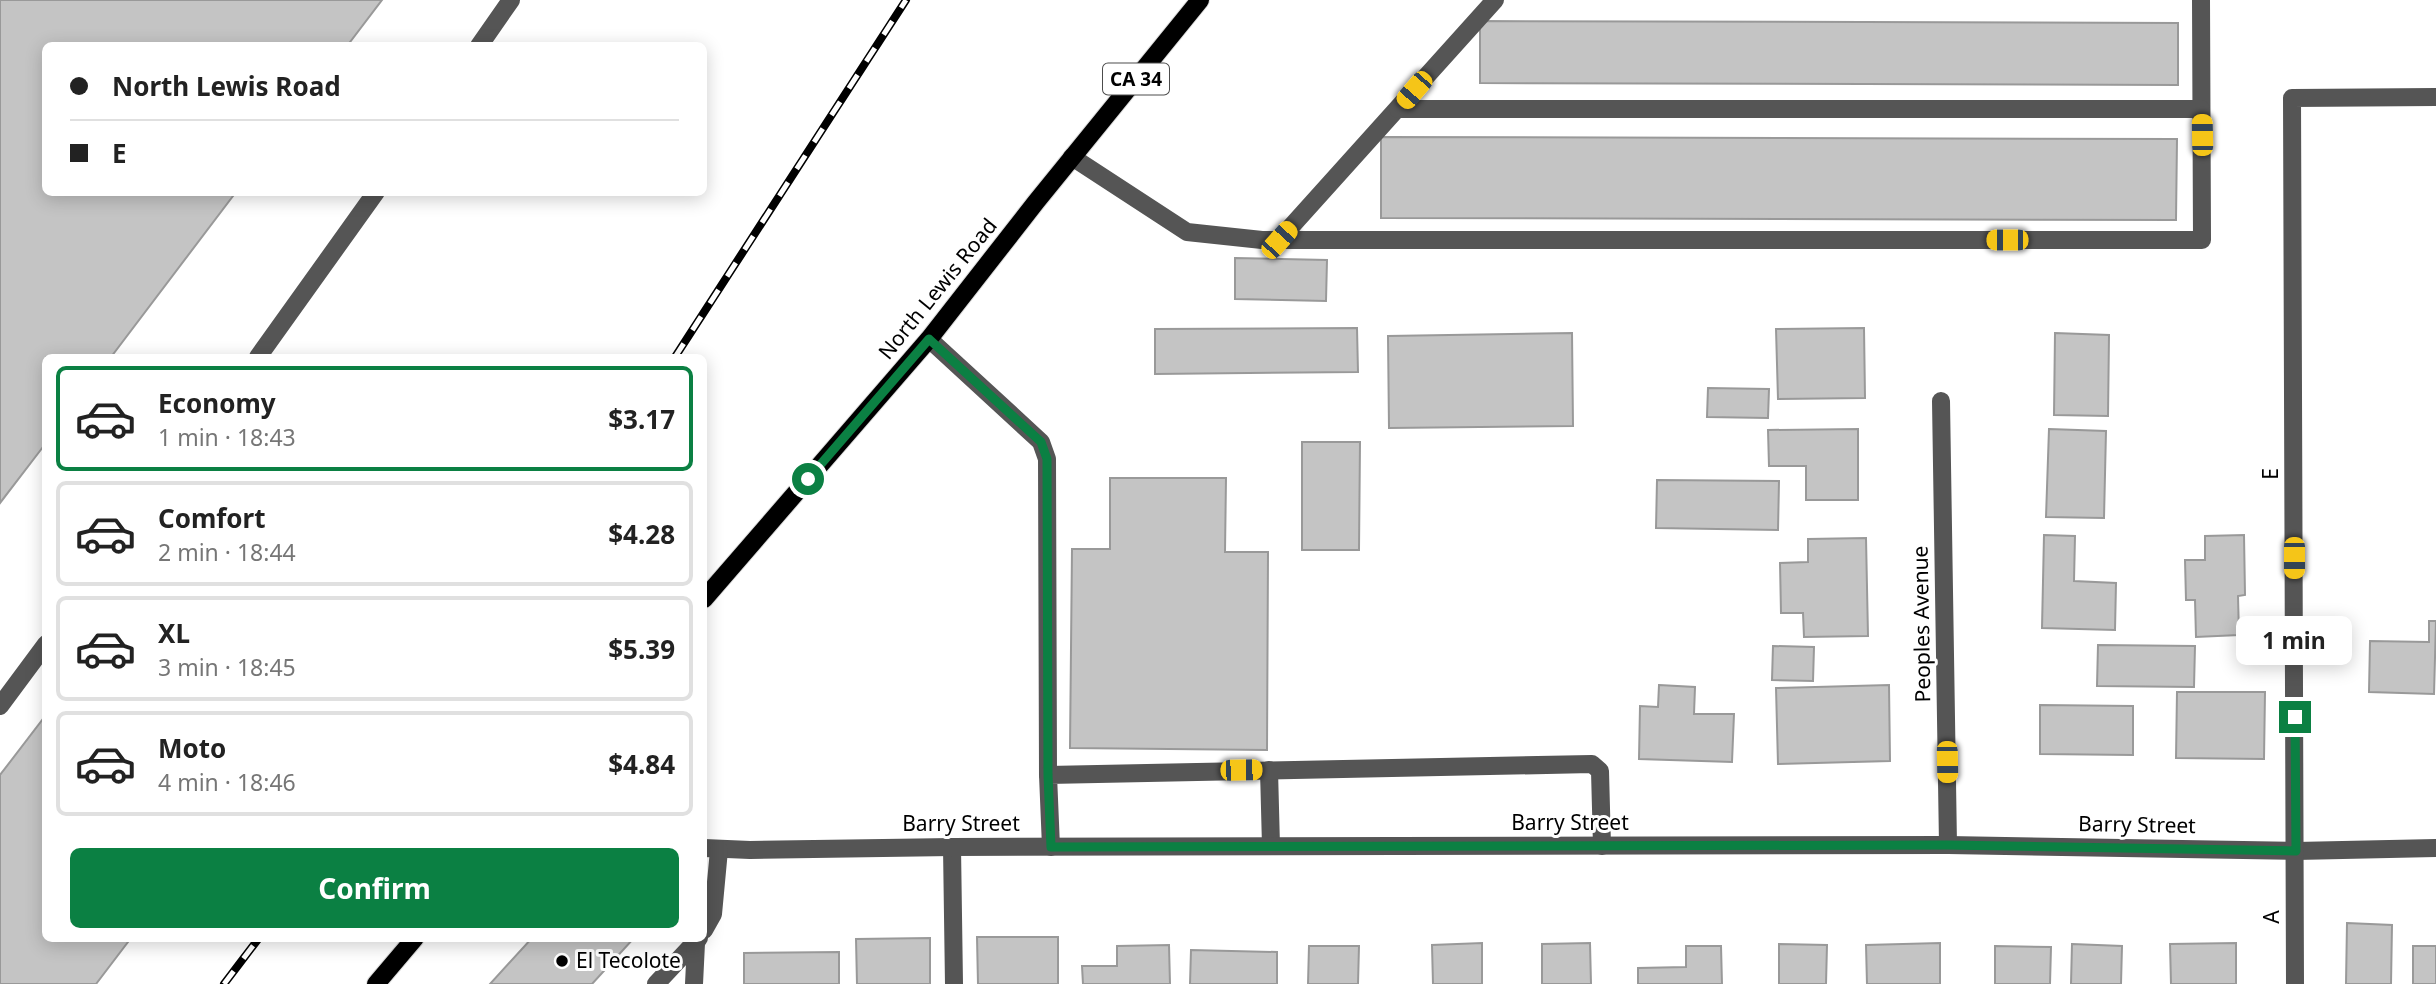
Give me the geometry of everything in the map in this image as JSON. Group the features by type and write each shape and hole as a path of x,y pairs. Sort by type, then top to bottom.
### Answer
{"main road":[{"name":"North Lewis Road","path":"707,597 929,339 1200,0"},
{"path":"376,984 412,942"}],"street":[{"path":"482,42 511,0"},
{"path":"1279,240 1495,0"},
{"path":"1072,157 1187,232 1262,240 2202,240 2201,0"},
{"name":"E","path":"2296,851 2292,98 2436,97"},
{"path":"1398,109 2201,109"},
{"path":"260,354 373,196"},
{"path":"929,339 1041,442 1047,459 1048,775 1051,847"},
{"name":"Peoples Avenue","path":"1941,401 1948,845"},
{"path":"0,706 42,649"},
{"path":"1048,775 1592,764 1600,771 1602,846"},
{"path":"1269,770 1271,846"},
{"name":"Barry Street","path":"711,849 1948,845 2296,851 2436,848"},
{"path":"952,847 954,984"},
{"path":"707,924 713,914 711,849"},
{"name":"A","path":"2295,984 2296,851"},
{"path":"656,984 694,942"},
{"path":"694,984 698,942"}],"building":[{"path":"0,0 382,0 350,42 42,42 42,196 233,196 113,354 42,354 42,448 0,503"},
{"path":"1480,21 2178,23 2178,85 1480,83"},
{"path":"1381,137 2177,139 2176,220 1381,218"},
{"path":"1235,258 1327,260 1326,301 1235,299"},
{"path":"1357,328 1358,372 1155,374 1155,329"},
{"path":"1864,328 1865,398 1778,399 1776,329"},
{"path":"1572,333 1573,426 1389,428 1388,336"},
{"path":"2055,333 2109,335 2108,416 2054,415"},
{"path":"1708,388 1769,389 1768,418 1707,417"},
{"path":"1858,429 1858,500 1806,500 1806,466 1769,466 1768,430"},
{"path":"2049,429 2106,431 2104,518 2046,517"},
{"path":"1302,442 1360,442 1359,550 1302,550"},
{"path":"1110,478 1226,478 1225,552 1268,552 1267,750 1070,748 1072,549 1110,549"},
{"path":"1657,480 1779,481 1778,530 1656,528"},
{"path":"2044,535 2075,536 2074,581 2116,583 2115,630 2042,628"},
{"path":"2244,535 2245,595 2238,596 2239,635 2196,637 2195,600 2186,600 2185,560 2205,560 2205,536"},
{"path":"1866,538 1868,636 1804,637 1803,613 1781,613 1780,563 1808,562 1808,539"},
{"path":"2429,621 2436,621 2434,694 2369,692 2370,641 2429,642"},
{"path":"2098,645 2195,646 2194,687 2097,686"},
{"path":"1773,646 1814,647 1813,681 1772,680"},
{"path":"1659,685 1695,687 1694,714 1734,714 1732,762 1639,759 1640,706 1658,707"},
{"path":"1889,685 1890,761 1778,764 1776,688"},
{"path":"2177,692 2265,692 2264,759 2176,758"},
{"path":"2040,705 2133,706 2133,755 2040,754"},
{"path":"42,720 42,942 128,942 96,984 0,984 0,775"},
{"path":"2347,923 2392,925 2391,984 2346,984"},
{"path":"977,937 1058,937 1058,984 978,984"},
{"path":"930,938 930,984 857,984 856,939"},
{"name":"El Tecolote","path":"528,942 630,942 592,984 490,984"},
{"path":"1482,943 1482,984 1433,984 1432,945"},
{"path":"1590,943 1591,984 1542,984 1542,944"},
{"path":"1940,943 1940,984 1867,984 1866,945"},
{"path":"2236,943 2236,984 2171,984 2170,944"},
{"path":"1779,944 1827,945 1826,984 1779,984"},
{"path":"2072,944 2122,946 2121,984 2071,984"},
{"path":"1169,945 1170,984 1083,984 1082,966 1117,966 1117,946"},
{"path":"1309,946 1359,946 1358,984 1308,984"},
{"path":"1686,946 1721,946 1722,984 1638,984 1638,968 1686,967"},
{"path":"1995,946 2051,947 2050,984 1995,984"},
{"path":"2413,946 2436,946 2436,984 2413,984"},
{"path":"1191,950 1277,952 1277,984 1190,984"},
{"path":"839,952 839,984 744,984 744,953"}],"railway":[{"path":"677,354 906,0"},
{"path":"224,984 256,942"}],"place":[{"name":"El Tecolote","path":"562,961"}],"route":[{"path":"808,479 929,339 1041,442 1047,459 1048,775 1051,847 1948,845 2296,851 2295,717"}]}
